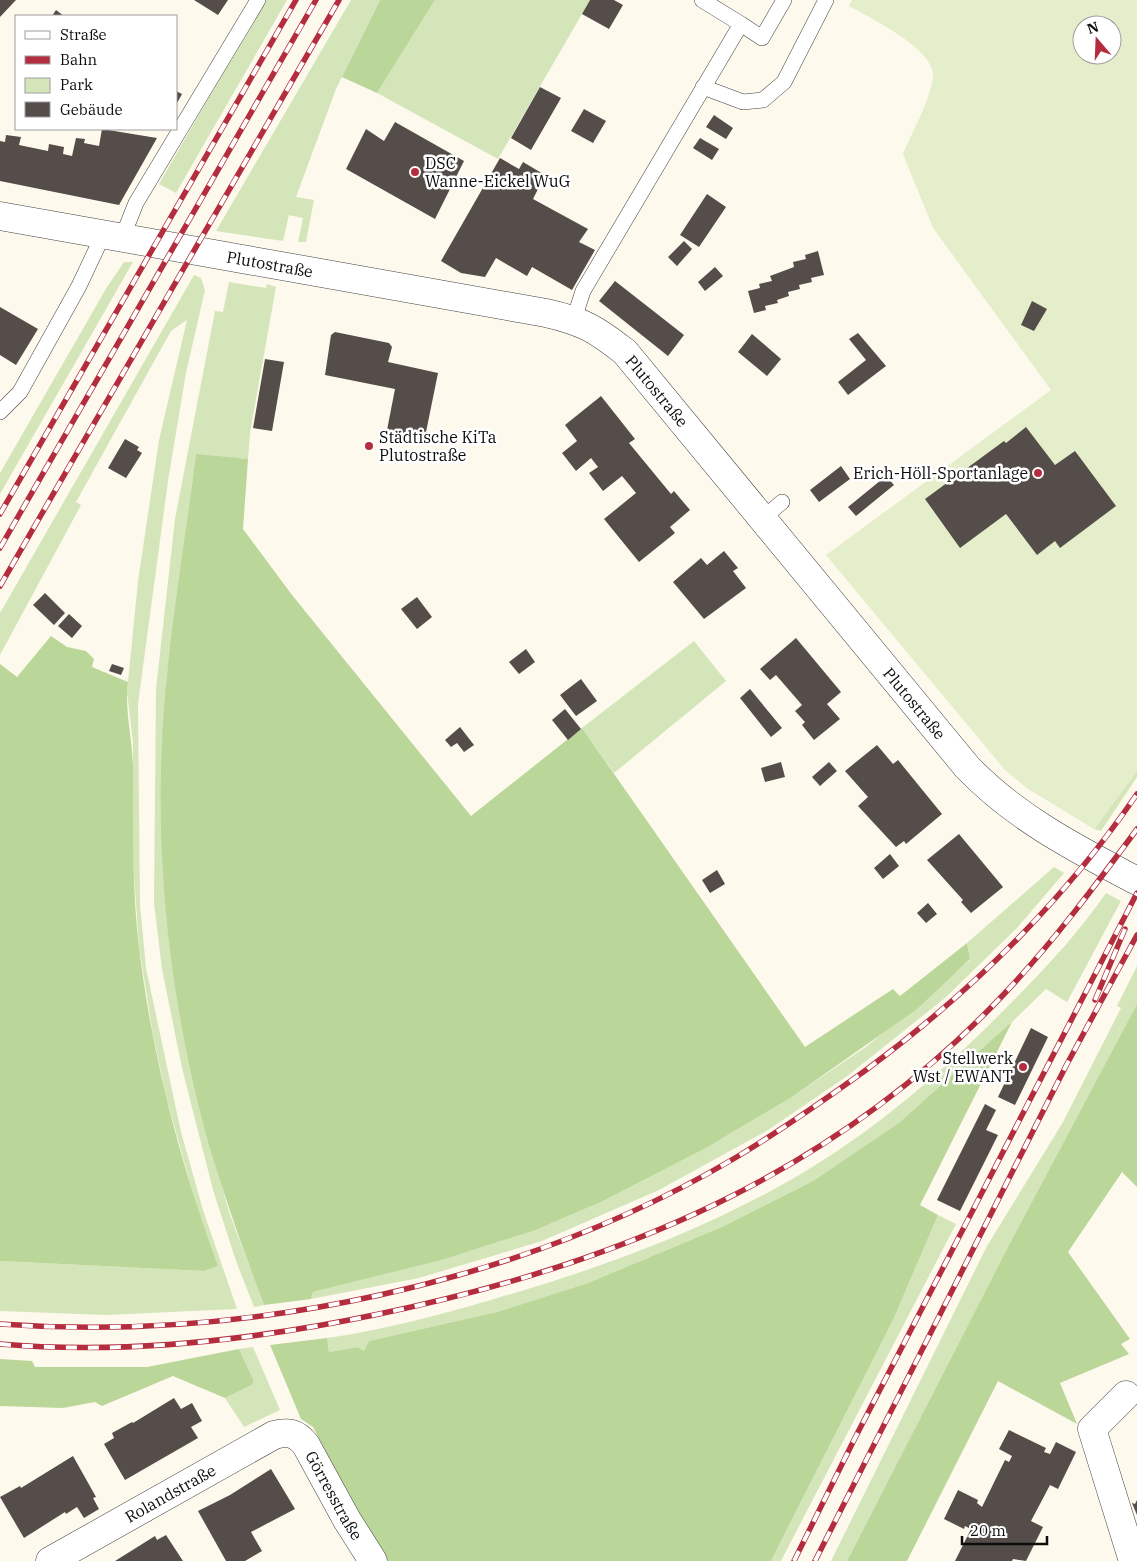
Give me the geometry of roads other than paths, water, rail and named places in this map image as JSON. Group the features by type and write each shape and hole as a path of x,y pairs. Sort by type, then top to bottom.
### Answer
{"street":[{"name":"Plutostraße","path":"0,216 574,319 599,331 625,352 772,511 967,767 992,793 1029,820 1137,881"},
{"path":"1126,1395 1092,1430 1133,1561"},
{"name":"Rolandstraße","path":"50,1561 274,1435 292,1433"},
{"name":"Görresstraße","path":"292,1433 301,1437 347,1520 373,1561"}],"lane":[{"path":"0,412 20,392 79,286 136,202 258,0"},
{"path":"702,0 762,38 784,0"},
{"path":"703,87 742,102 763,100 784,82 826,0"},
{"path":"574,319 583,291 740,24"}],"railway":[{"path":"0,514 296,0"},
{"path":"0,548 316,0"},
{"path":"0,586 339,0"},
{"path":"0,1324 93,1327 189,1323 285,1313 380,1295 474,1271 565,1240 652,1202 735,1158 785,1126 866,1070 942,1009 978,977 1047,908 1109,833 1137,794"},
{"path":"0,1344 95,1348 190,1343 285,1331 379,1314 468,1293 554,1268 637,1238 718,1203 795,1161 869,1113 939,1057 1005,993 1040,953 1090,892 1137,829"},
{"path":"794,1561 856,1436 1137,893"},
{"path":"1095,1000 1125,929"},
{"path":"815,1561 1067,1064 1137,935"}],"place":[{"name":"DSC Wanne-Eickel WuG","path":"415,172"},
{"name":"Städtische KiTa Plutostraße","path":"369,446"},
{"name":"Erich-Höll-Sportanlage","path":"1038,473"},
{"name":"Stellwerk Wst / EWANT","path":"1023,1067"}]}
